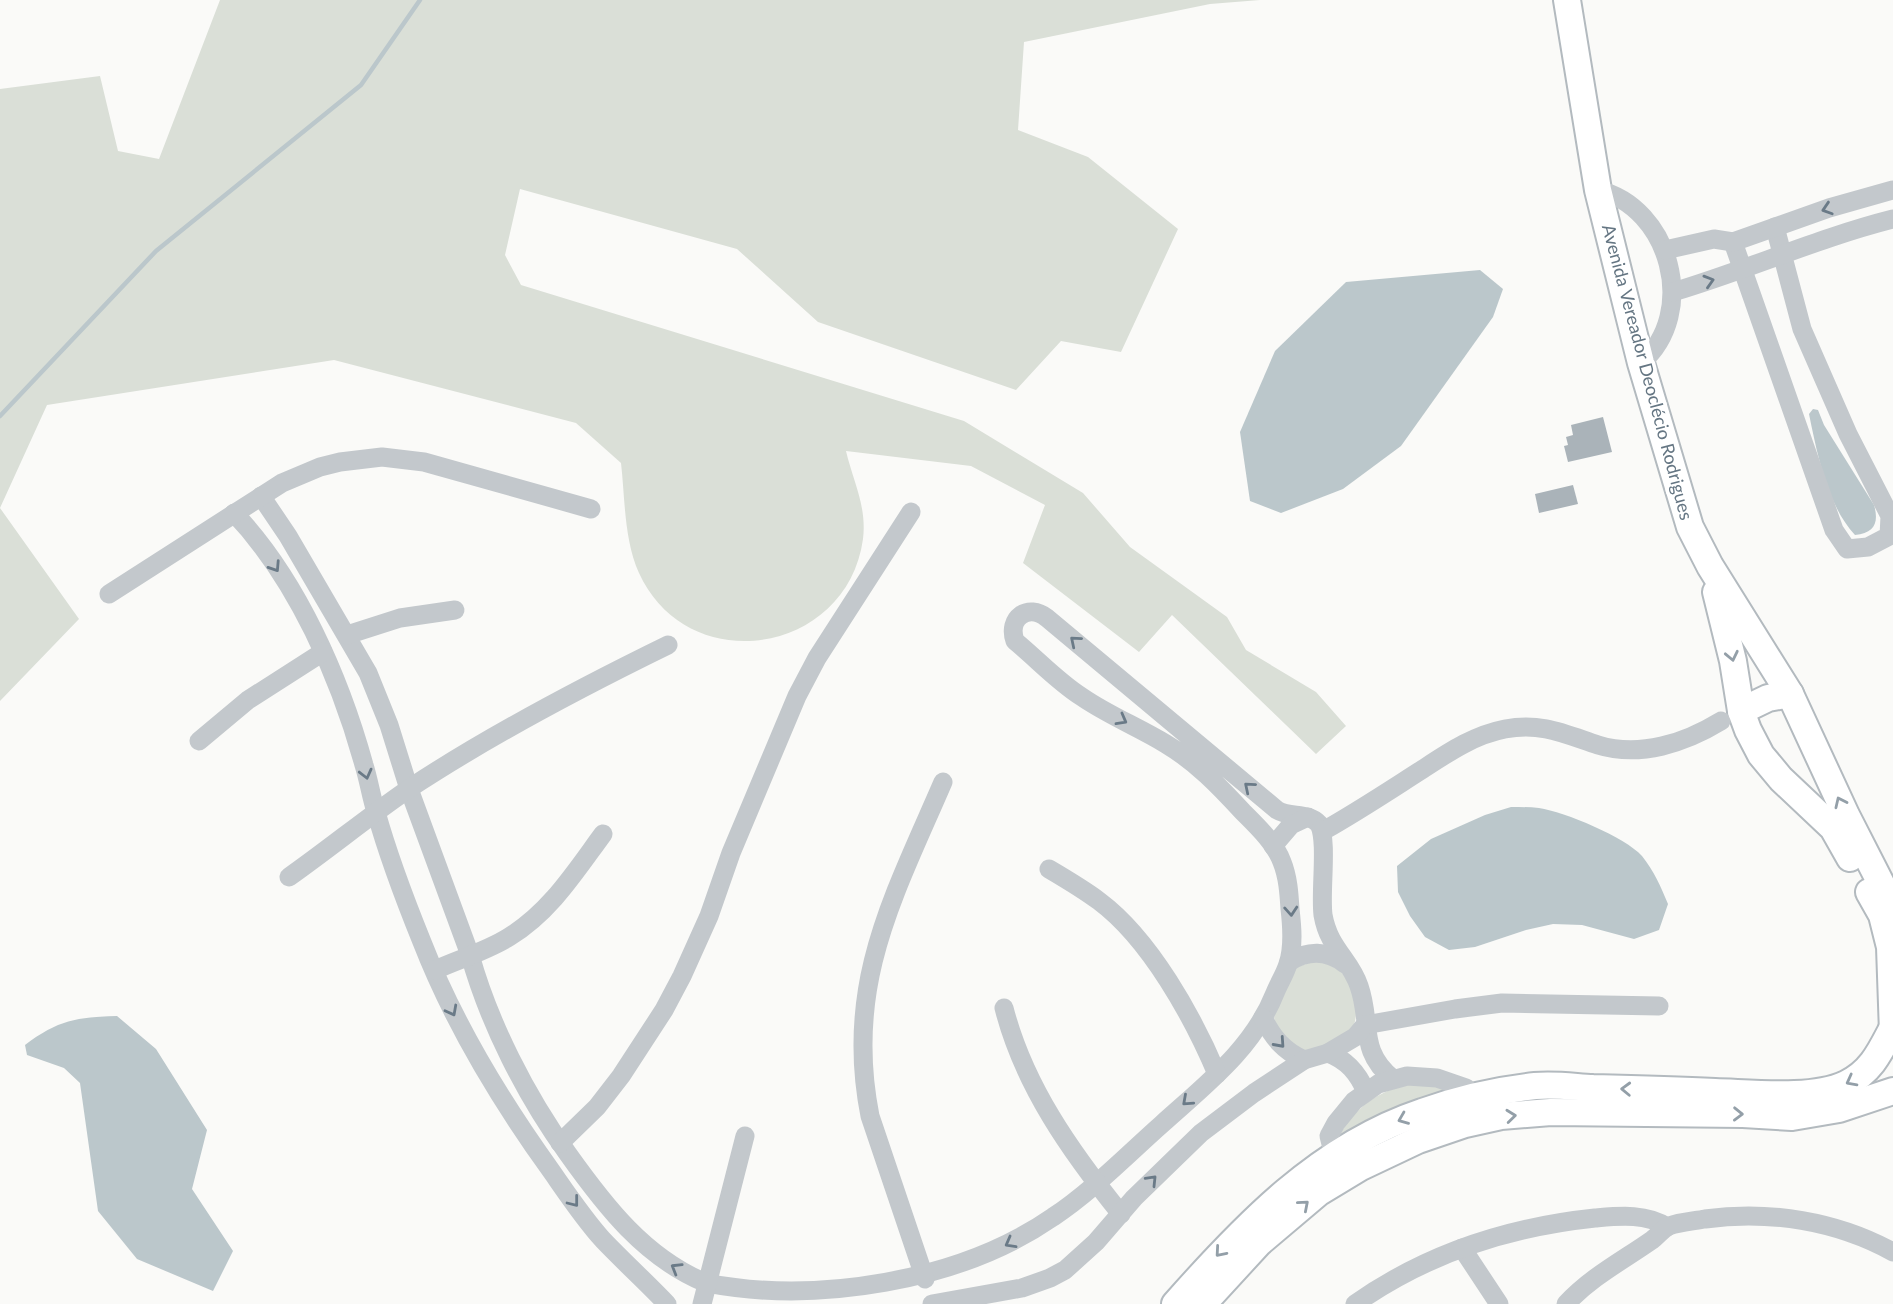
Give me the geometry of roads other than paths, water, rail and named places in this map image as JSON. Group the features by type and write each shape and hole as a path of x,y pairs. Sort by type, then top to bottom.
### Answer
{"street":[{"name":"Avenida Vereador Deoclécio Rodrigues","path":"1567,0 1598,190 1641,363 1690,527 1710,566 1790,694 1846,815 1893,907"},
{"path":"1598,190 1617,194 1638,211 1649,223 1665,250 1669,265 1672,292 1669,318 1653,352 1641,363"},
{"path":"1665,250 1714,239 1733,242 1829,208 1893,190"},
{"path":"1672,292 1893,219"},
{"path":"1733,242 1834,530 1847,549 1868,547 1891,535 1890,516 1848,434 1802,330 1774,227"},
{"path":"109,594 261,496 292,479 320,467 361,458 382,457 425,462 591,509"},
{"path":"261,496 368,673 389,725 409,789 470,954 477,981 517,1072 583,1176 634,1237 668,1263 706,1283 767,1299 811,1302 901,1287 966,1265 1023,1236 1076,1201 1242,1050 1263,1018 1289,962 1292,935 1289,892 1282,859 1224,791 1187,758 1080,696 1015,641 1013,629 1017,618 1029,611 1042,614 1277,810 1284,814 1314,819 1323,831 1323,914 1329,939 1359,984 1366,1037 1374,1060 1393,1079"},
{"path":"560,1143 597,1107 621,1076 664,1010 709,916 731,853 797,696 817,658 911,512"},
{"path":"234,513 252,533 298,602 323,652 364,764 376,813 422,944 447,1002 474,1052 535,1148 603,1239 667,1304"},
{"path":"1710,566 1733,660 1731,716"},
{"path":"346,635 400,618 455,610"},
{"path":"289,877 409,789 520,722 668,645"},
{"path":"199,741 256,695 323,652"},
{"path":"1323,831 1456,748 1487,733 1513,727 1541,726 1598,745 1642,749 1671,744 1700,733 1768,698 1790,694"},
{"path":"1175,1304 1245,1227 1338,1152 1380,1128 1420,1112 1472,1098 1539,1086 1789,1094 1836,1088 1847,1084 1870,1068 1892,1021 1890,947 1882,915 1833,828 1781,779 1761,755 1748,730 1731,716"},
{"path":"925,1279 870,1116 865,1090 863,1034 867,982 880,931 943,782"},
{"path":"1273,846 1291,825 1308,817"},
{"path":"435,970 508,938 542,912 558,896 603,834"},
{"path":"1049,869 1101,902 1142,946 1192,1020 1217,1074"},
{"path":"1289,962 1303,955 1317,953 1333,956 1346,964"},
{"path":"932,1304 1022,1288 1050,1279 1080,1259 1142,1190 1200,1133 1304,1060 1328,1053 1355,1037 1365,1025 1502,1003 1659,1006"},
{"path":"1004,1008 1010,1032 1055,1124 1121,1214"},
{"path":"1263,1018 1278,1043 1304,1060"},
{"path":"1328,1053 1353,1068 1366,1092"},
{"path":"1361,1167 1349,1163 1331,1144 1329,1136 1344,1111 1366,1092 1393,1079 1408,1076 1437,1078 1466,1088 1472,1098 1472,1110 1465,1124"},
{"path":"1203,1304 1259,1243 1318,1193 1361,1167 1418,1140 1465,1124 1501,1116 1551,1112 1792,1117 1839,1109 1893,1091"},
{"path":"702,1304 746,1136"},
{"path":"1355,1304 1403,1275 1462,1248 1504,1234 1567,1221 1638,1216 1655,1219 1667,1227"},
{"path":"1566,1304 1591,1281 1667,1227 1691,1221 1740,1216 1788,1219 1836,1229 1893,1252"},
{"path":"1462,1248 1499,1304"}],"waterway":[{"path":"0,416 156,251 361,85 420,0"}]}
